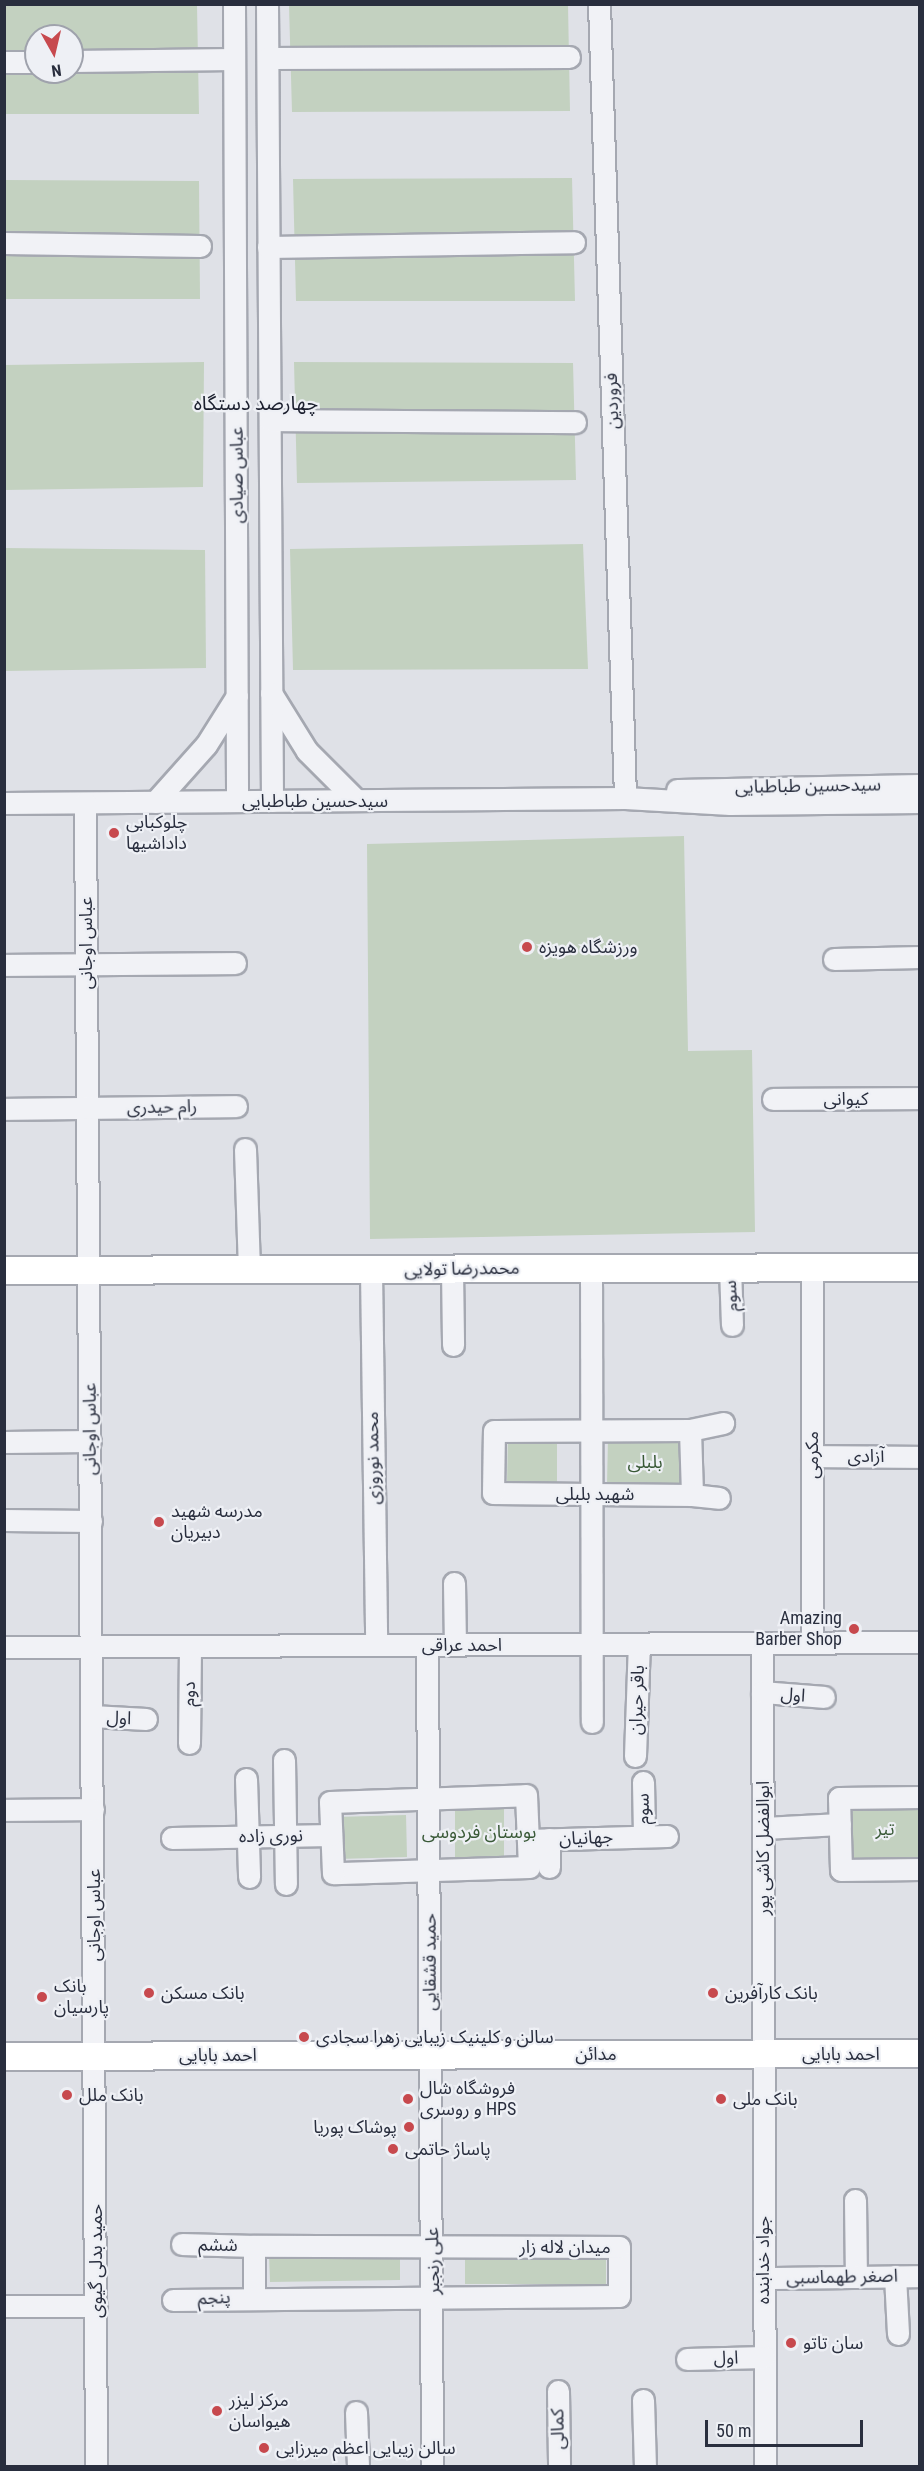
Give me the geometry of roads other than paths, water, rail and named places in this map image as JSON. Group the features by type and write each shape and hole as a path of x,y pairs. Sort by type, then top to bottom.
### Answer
{"main road":[{"name":"محمدرضا تولایی","path":"4,1270 920,1267"},
{"name":"احمد بابایی","path":"762,2054 920,2054"},
{"name":"مدائن","path":"431,2055 762,2054"},
{"name":"احمد بابایی","path":"4,2056 431,2055"}],"street":[{"name":"عباس صیادی","path":"234,4 237,801"},
{"name":"عباس صیادی","path":"267,4 272,801"},
{"name":"فروردین","path":"598,4 625,798"},
{"path":"268,58 569,57"},
{"path":"84,61 234,59"},
{"path":"4,62 24,62"},
{"path":"268,247 574,242"},
{"path":"4,243 200,246"},
{"path":"270,420 574,422"},
{"path":"270,692 307,751 356,800"},
{"path":"155,802 213,735 238,693"},
{"name":"سیدحسین طباطبایی","path":"4,803 625,798 920,785"},
{"name":"سیدحسین طباطبایی","path":"731,795 920,802"},
{"name":"عباس اوجانی","path":"85,802 95,2056"},
{"path":"834,959 920,957"},
{"path":"4,965 235,963"},
{"name":"کیوانی","path":"773,1099 920,1098"},
{"name":"رام حیدری","path":"4,1109 236,1106"},
{"path":"245,1149 249,1270"},
{"path":"591,1267 592,1722"},
{"name":"سوم","path":"730,1268 732,1325"},
{"name":"مکرمی","path":"812,1268 812,1643"},
{"path":"452,1269 453,1345"},
{"name":"محمد نوروزی","path":"370,1270 376,1645"},
{"path":"718,1498 692,1495 690,1430 723,1424"},
{"name":"شهید بلبلی","path":"690,1430 494,1431 493,1493 692,1495"},
{"path":"4,1442 90,1441"},
{"name":"آزادی","path":"812,1456 920,1456"},
{"path":"4,1520 91,1521"},
{"path":"454,1583 455,1645"},
{"name":"ابوالفضل کاشی پور","path":"762,1642 764,1828 762,2054"},
{"name":"احمد عراقی","path":"4,1647 920,1642"},
{"name":"باقر حیران","path":"635,1756 639,1644"},
{"name":"حمید قشقایی","path":"427,1645 431,2055"},
{"name":"دوم","path":"189,1646 189,1743"},
{"name":"اول","path":"762,1692 824,1698"},
{"name":"اول","path":"92,1716 146,1719"},
{"path":"284,1760 286,1884"},
{"path":"246,1779 249,1877"},
{"name":"سوم","path":"643,1782 644,1836"},
{"path":"538,1839 529,1867 333,1874 330,1802 526,1795 538,1839 549,1867"},
{"path":"920,1797 839,1798 841,1870 920,1869"},
{"path":"4,1810 93,1809"},
{"path":"764,1828 840,1824"},
{"name":"نوری زاده","path":"172,1838 332,1835"},
{"path":"644,1836 667,1836"},
{"name":"جهانیان","path":"538,1839 644,1836"},
{"name":"جواد خدابنده","path":"762,2054 765,2466"},
{"name":"علی رنجبر","path":"431,2055 434,2296 432,2466"},
{"name":"حمید بدلی گیوی","path":"95,2056 96,2466"},
{"path":"855,2200 856,2277"},
{"name":"ششم","path":"182,2244 254,2246"},
{"path":"254,2246 254,2296"},
{"name":"میدان لاله زار","path":"254,2246 620,2247 619,2296 254,2296"},
{"name":"اصغر طهماسبی","path":"764,2278 920,2276"},
{"path":"895,2277 898,2334"},
{"name":"پنجم","path":"173,2300 254,2296"},
{"path":"4,2306 96,2306"},
{"name":"اول","path":"687,2359 764,2357"},
{"name":"کمالی","path":"558,2391 559,2466"},
{"path":"643,2400 645,2466"},
{"path":"356,2412 358,2466"}],"place":[{"name":"چلوکبابی داداشیها","path":"114,833"},
{"name":"ورزشگاه هویزه","path":"527,947"},
{"name":"مدرسه شهید دبیریان","path":"159,1522"},
{"name":"Amazing Barber Shop","path":"854,1629"},
{"name":"بانک مسکن","path":"149,1993"},
{"name":"بانک کارآفرین","path":"713,1993"},
{"name":"بانک پارسیان","path":"42,1997"},
{"name":"سالن و کلینیک زیبایی زهرا سجادی","path":"304,2037"},
{"name":"بانک ملل","path":"67,2095"},
{"name":"فروشگاه شال و روسری HPS","path":"408,2099"},
{"name":"بانک ملی","path":"721,2099"},
{"name":"پوشاک پوریا","path":"409,2127"},
{"name":"پاساژ حاتمی","path":"393,2149"},
{"name":"سان تاتو","path":"791,2343"},
{"name":"مرکز لیزر هیواسان","path":"217,2411"},
{"name":"سالن زیبایی اعظم میرزایی","path":"264,2448"}],"district":[{"name":"چهارصد دستگاه","path":"256,403"}],"park label":[{"name":"بلبلی","path":"645,1462"},
{"name":"تیر","path":"885,1829"},
{"name":"بوستان فردوسی","path":"479,1832"}]}
